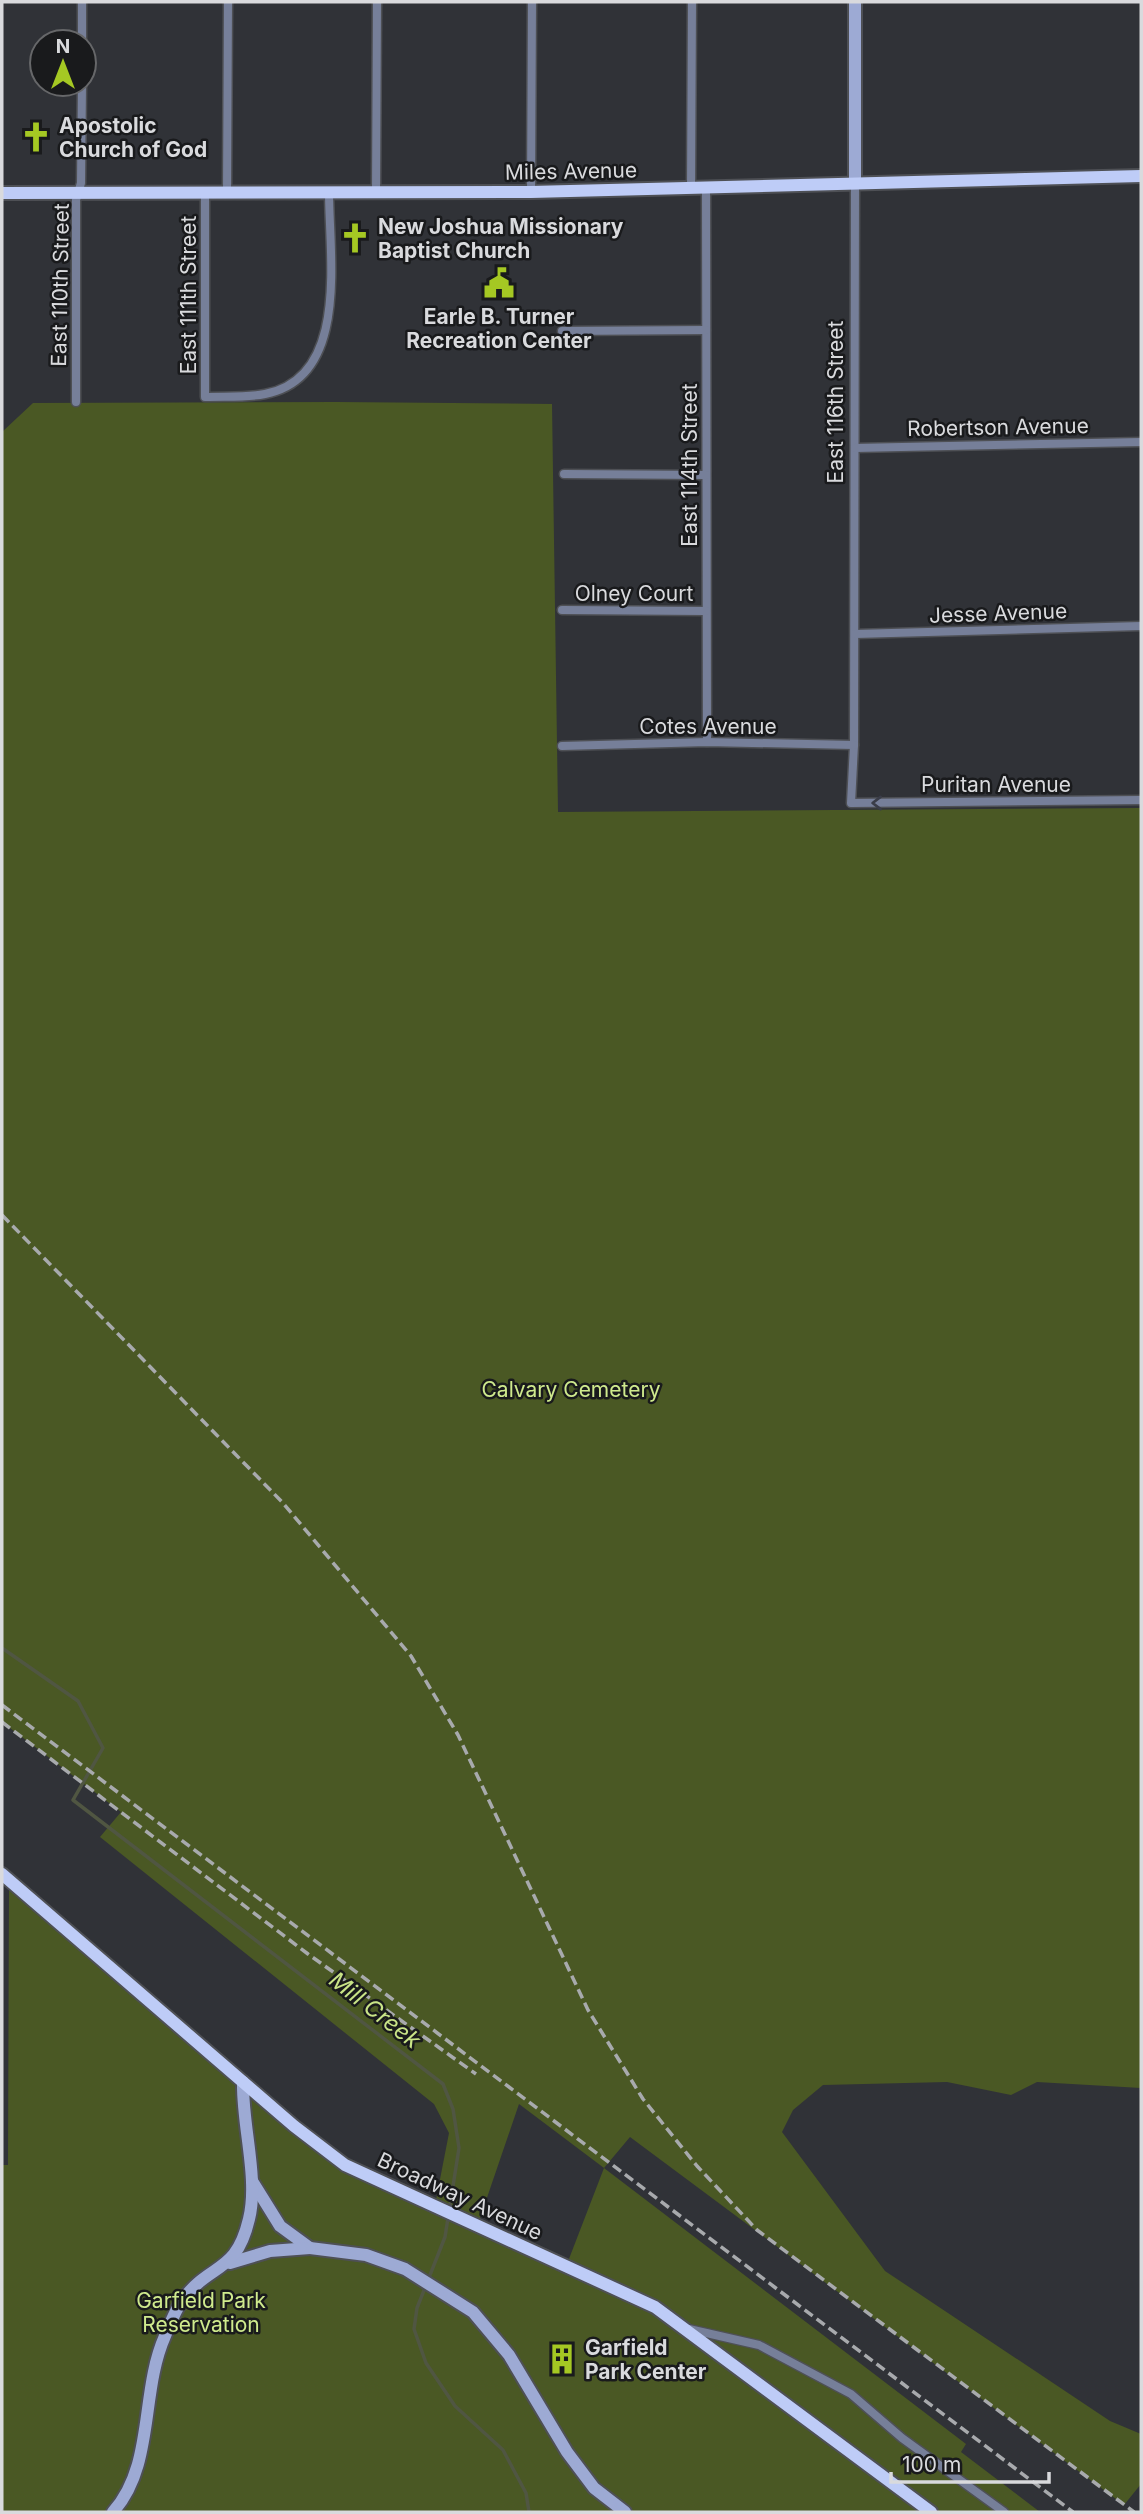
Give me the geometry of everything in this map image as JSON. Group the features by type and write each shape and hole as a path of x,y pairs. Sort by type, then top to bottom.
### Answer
{"main road":[{"name":"Miles Avenue","path":"2,193 531,192 1141,176"},
{"name":"Broadway Avenue","path":"2,1874 243,2082 345,2165 654,2307 926,2509"}],"street":[{"path":"82,2 82,28"},
{"path":"227,193 228,2"},
{"path":"376,192 377,2"},
{"path":"531,192 532,2"},
{"path":"691,189 692,2"},
{"name":"East 116th Street","path":"851,803 855,745 855,2"},
{"name":"East 110th Street","path":"76,402 82,98"},
{"name":"East 114th Street","path":"706,188 707,742"},
{"name":"East 111th Street","path":"205,193 205,397 266,394 293,383 314,363 326,337 329,313 330,192"},
{"path":"562,331 706,330"},
{"name":"Robertson Avenue","path":"855,448 1141,442"},
{"path":"564,474 706,475"},
{"name":"Olney Court","path":"562,610 706,611"},
{"name":"Jesse Avenue","path":"855,634 1141,626"},
{"name":"Cotes Avenue","path":"562,746 707,742 855,745"},
{"name":"Puritan Avenue","path":"851,803 1141,800"},
{"path":"230,2263 244,2240 251,2215 252,2180 243,2082"},
{"path":"252,2180 280,2226 310,2248"},
{"path":"113,2512 136,2472 164,2339 184,2298 209,2276 230,2263 270,2251 310,2248 366,2255 421,2277 473,2312 509,2355 563,2448 594,2488 625,2512"},
{"path":"683,2328 759,2345 851,2394 902,2438 1004,2512"}],"green space":[{"name":"Calvary Cemetery","path":"33,403 552,404 558,812 1141,808 1141,2088 1037,2082 1011,2095 947,2082 823,2085 793,2110 782,2132 885,2271 1110,2421 1141,2434 1141,2484 1124,2505 630,2137 604,2168 966,2444 961,2452 1040,2512 2,2512 2,2165 8,2165 9,1882 345,2165 435,2205 449,2133 434,2104 100,1837 121,1812 2,1722 2,432","holes":["519,2104 604,2168 567,2264 478,2224"]}],"waterway":[{"name":"Mill Creek","path":"2,1648 78,1701 103,1748 73,1800 443,2084 453,2109 459,2148 445,2237 417,2308 414,2329 426,2363 455,2406 503,2450 526,2493 529,2512"}],"railway":[{"path":"2,1215 283,1503 411,1656 458,1735 588,2010 643,2099 697,2166 757,2230 1134,2512"},
{"path":"2,1705 1073,2512"},
{"path":"2,1722 308,1954 476,2074"}],"place":[{"name":"Apostolic Church of God","path":"36,137"},
{"name":"New Joshua Missionary Baptist Church","path":"355,238"},
{"name":"Earle B. Turner Recreation Center","path":"499,283"},
{"name":"Garfield Park Center","path":"562,2359"}],"park label":[{"name":"Garfield Park Reservation","path":"201,2312"}]}
